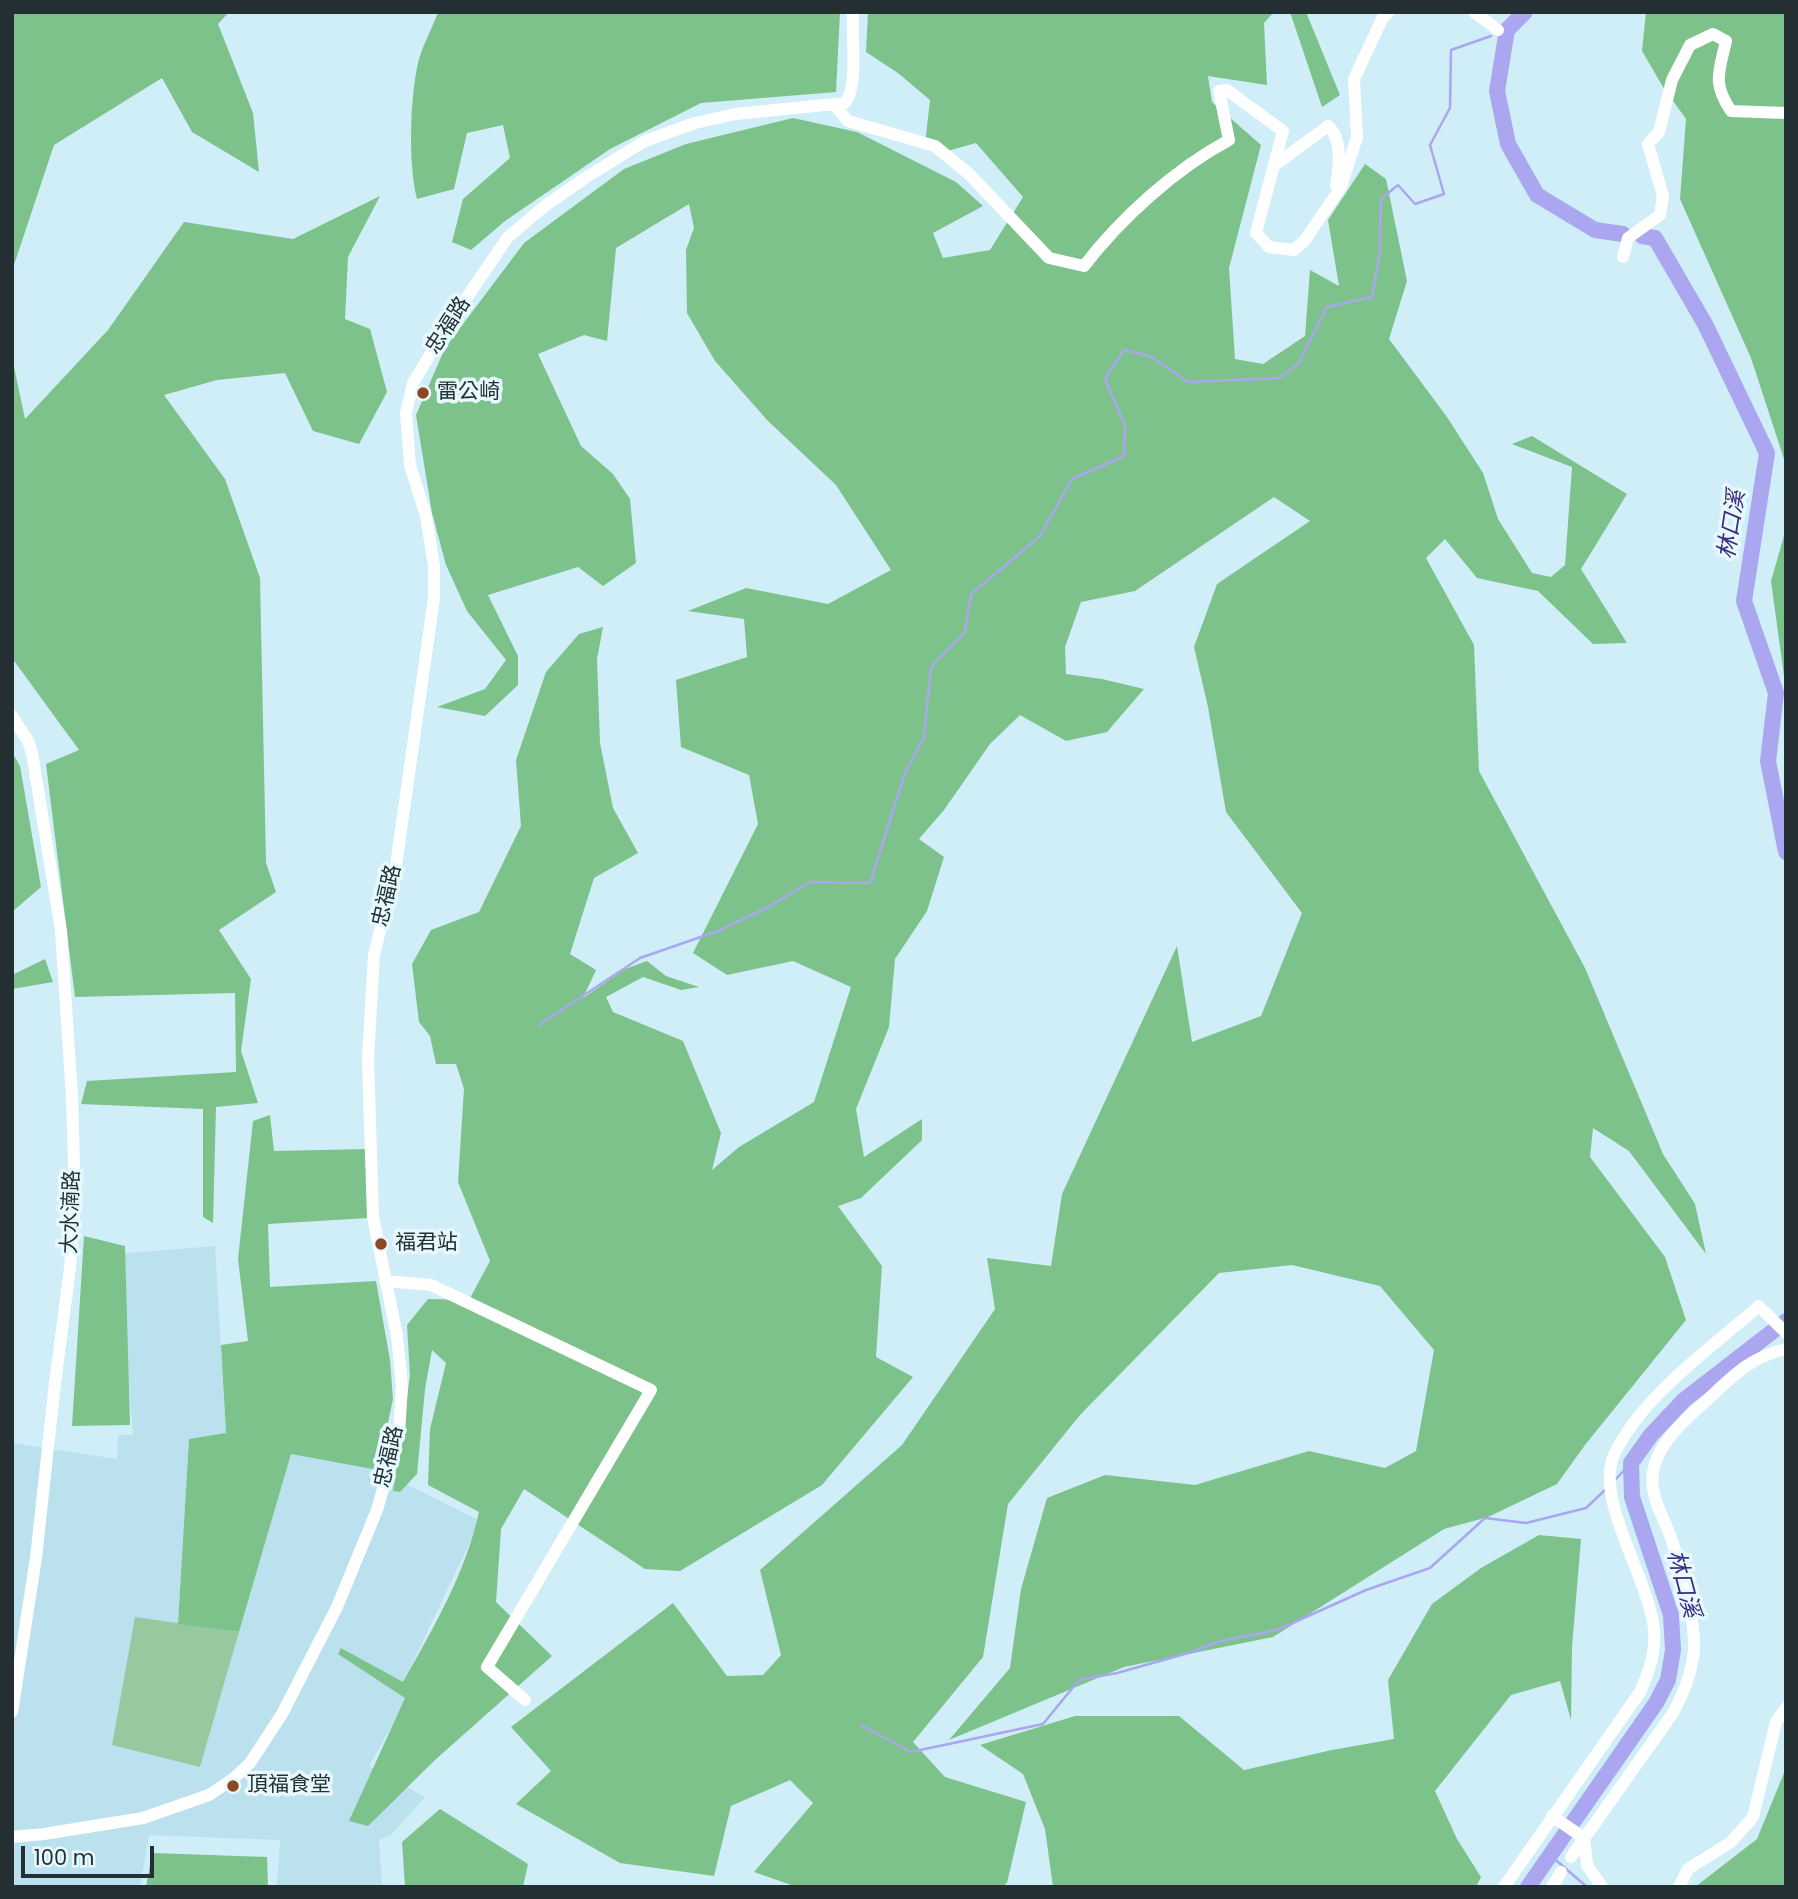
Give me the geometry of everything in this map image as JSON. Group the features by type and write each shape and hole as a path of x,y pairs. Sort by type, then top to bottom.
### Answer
{"street":[{"path":"853,12 850,97 845,103 835,106 848,121 935,146 969,174 1049,258 1084,266 1099,247 1177,173 1228,140 1219,91 1227,90 1283,131 1256,233 1269,247 1294,250 1305,240 1335,195 1348,168 1357,137 1354,79 1382,19 1389,12"},
{"path":"1474,12 1497,30"},
{"path":"1623,257 1629,238 1660,215 1663,196 1648,144 1659,132 1672,80 1689,45 1713,34 1726,41 1717,80 1721,96 1731,111 1786,113"},
{"name":"忠福路","path":"12,1837 143,1818 209,1795 233,1779 250,1763 282,1714 337,1607 377,1510 398,1433 402,1386 397,1336 373,1217 368,1059 373,955 396,864 434,598 433,566 426,516 410,465 406,413 413,383 448,325 508,237 588,176 645,142 695,123 787,107 835,106"},
{"path":"1275,165 1328,126 1334,131 1338,144 1335,195"},
{"name":"大水湳路","path":"12,716 28,741 34,763 61,931 72,1097 75,1199 72,1258 36,1558 12,1712"},
{"path":"385,1281 431,1285 651,1390 487,1667 524,1700"},
{"path":"1504,1887 1556,1819 1640,1692 1648,1674 1653,1653 1651,1610 1611,1496 1609,1476 1613,1458 1648,1406 1762,1308 1786,1333"},
{"path":"1571,1857 1581,1836 1673,1713 1684,1694 1694,1655 1684,1583 1672,1539 1654,1494 1653,1472 1674,1432 1742,1367 1759,1356 1786,1349"},
{"path":"1679,1887 1688,1869 1731,1842 1753,1817 1776,1722 1786,1708"},
{"path":"1556,1819 1581,1836 1587,1866 1602,1887"},
{"path":"1552,1887 1562,1872"}],"shaded area":[{"path":"215,1246 226,1434 189,1439 178,1624 135,1618 200,1767 291,1453 378,1470 480,1521 400,1689 409,1695 369,1766 425,1797 391,1835 379,1840 382,1887 277,1887 280,1840 149,1835 140,1887 12,1887 12,1443 117,1459 118,1435 133,1435 118,1254"}],"green space":[{"path":"12,12 229,12 218,24 253,113 259,172 192,132 162,78 54,145 12,271"},
{"path":"438,12 840,12 836,92 701,103 610,149 505,221 471,250 452,242 463,199 510,158 503,125 467,133 454,189 417,199 411,150 413,94 420,57"},
{"path":"868,12 1274,12 1264,23 1267,85 1208,76 1212,102 1261,145 1229,268 1235,359 1263,364 1305,336 1310,270 1339,286 1328,220 1365,164 1386,179 1407,281 1389,339 1447,417 1483,473 1498,519 1532,573 1551,577 1565,565 1572,467 1512,444 1532,436 1627,494 1581,569 1627,643 1593,644 1538,591 1477,578 1445,539 1426,558 1474,645 1479,771 1585,968 1663,1154 1695,1204 1706,1254 1629,1151 1593,1128 1590,1157 1665,1257 1686,1320 1585,1445 1557,1484 1488,1517 1444,1529 1273,1637 1124,1667 949,1740 1010,1668 1021,1589 1047,1498 1105,1475 1195,1485 1309,1451 1385,1468 1416,1451 1434,1350 1380,1286 1292,1265 1219,1273 1080,1415 1008,1504 983,1657 913,1742 945,1777 1026,1802 1007,1883 1002,1887 797,1887 754,1872 813,1803 790,1780 731,1806 714,1876 620,1863 516,1804 551,1771 511,1727 673,1603 727,1676 763,1675 781,1655 760,1570 902,1445 995,1309 987,1258 1051,1266 1062,1194 1177,946 1192,1042 1261,1016 1302,913 1226,812 1208,707 1194,647 1217,584 1310,521 1274,497 1135,591 1081,602 1065,647 1066,674 1144,689 1107,732 1066,741 1020,715 990,744 944,810 919,839 944,857 927,911 895,959 889,1027 856,1109 864,1157 922,1119 922,1140 861,1198 838,1206 882,1266 876,1357 913,1377 822,1485 680,1571 645,1569 524,1489 501,1529 496,1602 552,1656 435,1760 368,1826 349,1821 405,1698 338,1654 341,1648 403,1682 457,1578 479,1512 428,1485 430,1429 446,1363 432,1350 425,1389 417,1474 400,1492 393,1491 410,1376 407,1325 428,1299 469,1300 490,1261 458,1182 464,1089 456,1064 436,1064 430,1036 419,1022 412,964 431,930 479,912 521,826 516,760 546,672 579,634 603,627 597,659 600,743 613,808 638,853 594,878 570,954 596,970 583,998 625,969 647,961 666,976 699,987 681,990 643,977 606,997 613,1012 683,1041 721,1133 712,1170 739,1147 814,1102 851,987 793,961 727,975 693,953 758,824 749,775 681,747 676,680 747,657 744,619 688,611 746,588 828,604 891,570 836,485 768,421 715,361 687,313 686,250 694,228 689,204 616,248 607,341 584,335 538,354 581,446 613,474 630,499 636,563 603,586 578,567 488,595 518,656 518,685 485,716 437,707 485,689 506,660 467,611 446,565 432,513 416,415 445,348 524,243 624,169 686,144 793,118 857,132 956,182 983,206 933,233 943,258 990,250 1023,197 976,143 940,153 925,144 930,100 898,73 866,52"},
{"path":"1290,12 1306,12 1340,95 1322,107"},
{"path":"1646,12 1786,12 1786,465 1751,358 1680,199 1686,119 1642,51"},
{"path":"380,196 348,257 345,319 370,329 387,392 359,444 313,431 285,373 217,380 164,395 225,479 260,578 266,863 276,892 219,930 251,979 241,1051 258,1103 216,1107 213,1223 203,1217 203,1109 81,1104 87,1081 236,1072 235,993 75,997 46,764 79,750 12,658 12,357 25,419 108,330 184,222 293,239"},
{"path":"1786,529 1786,691 1771,581"},
{"path":"12,752 20,766 41,887 12,912"},
{"path":"45,959 53,982 12,989 12,975"},
{"path":"270,1115 274,1151 369,1149 368,1218 268,1224 270,1287 376,1281 390,1360 393,1399 378,1470 291,1454 239,1632 178,1624 189,1439 226,1433 221,1345 248,1341 238,1259 253,1121"},
{"path":"84,1236 125,1246 130,1425 72,1426"},
{"path":"1539,1535 1581,1539 1572,1647 1571,1720 1560,1681 1511,1695 1435,1791 1457,1839 1481,1877 1476,1887 1053,1887 1045,1829 1023,1774 980,1745 1075,1716 1179,1716 1244,1770 1394,1739 1388,1680 1432,1604 1481,1568"},
{"path":"135,1617 239,1632 200,1767 112,1745"},
{"path":"1786,1768 1786,1887 1695,1887 1757,1839"},
{"path":"440,1809 528,1864 523,1887 405,1887 402,1842"},
{"path":"152,1853 267,1857 268,1887 146,1887"}],"waterway":[{"name":"林口溪","path":"1525,12 1507,30 1497,91 1508,144 1537,195 1595,230 1623,234"},
{"path":"539,1025 640,958 718,931 768,907 810,882 870,883 905,773 924,737 931,667 965,632 971,594 1040,536 1072,479 1124,456 1125,426 1105,379 1124,350 1150,356 1188,382 1279,378 1298,364 1327,307 1372,297 1380,251 1381,199 1398,185 1415,204 1444,194 1430,145 1450,108 1451,50 1491,36"},
{"name":"林口溪","path":"1642,236 1655,238 1705,324 1767,453 1744,601 1776,693 1768,761 1786,852"},
{"name":"林口溪","path":"1528,1887 1656,1703 1668,1680 1673,1650 1671,1615 1632,1497 1631,1463 1651,1435 1684,1400 1786,1321"},
{"path":"1616,1479 1631,1463"},
{"path":"861,1725 911,1752 1043,1724 1079,1680 1117,1673 1192,1652 1217,1642 1277,1630 1366,1590 1430,1568 1485,1518 1526,1523 1586,1508 1605,1490"},
{"path":"1550,1855 1587,1887"}],"place":[{"name":"雷公崎","path":"423,393"},
{"name":"福君站","path":"381,1244"},
{"name":"頂福食堂","path":"233,1786"}]}
